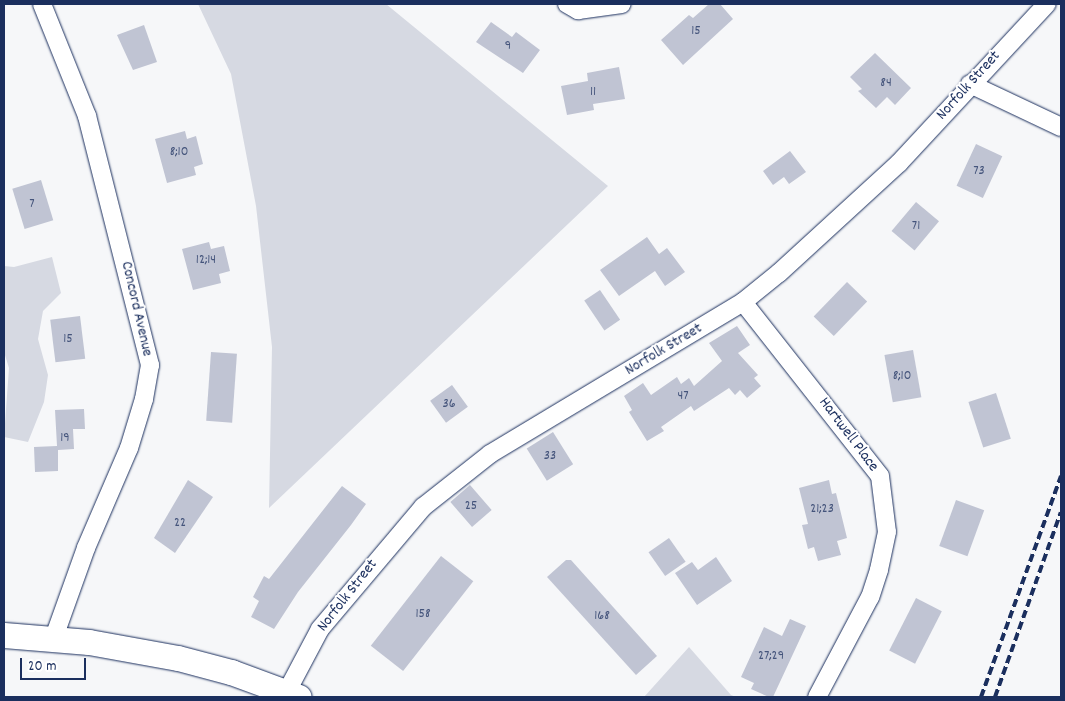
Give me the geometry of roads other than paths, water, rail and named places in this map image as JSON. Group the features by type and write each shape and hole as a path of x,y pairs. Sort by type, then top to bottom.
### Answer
{"main road":[{"path":"4,635 89,642 178,658 290,695"}],"street":[{"name":"Concord Avenue","path":"42,4 87,116 150,365 144,399 129,448 86,548 53,640"},
{"path":"567,4 578,10 622,4"},
{"name":"Norfolk Street","path":"290,695 320,629 423,507 490,454 743,302 844,216 899,163 970,84 1047,4"},
{"path":"970,84 1061,127"},
{"name":"Hartwell Place","path":"743,302 880,476 887,532 879,570 870,597 817,697"}],"railway":[{"path":"981,697 1061,476"},
{"path":"995,697 1061,512"}]}
